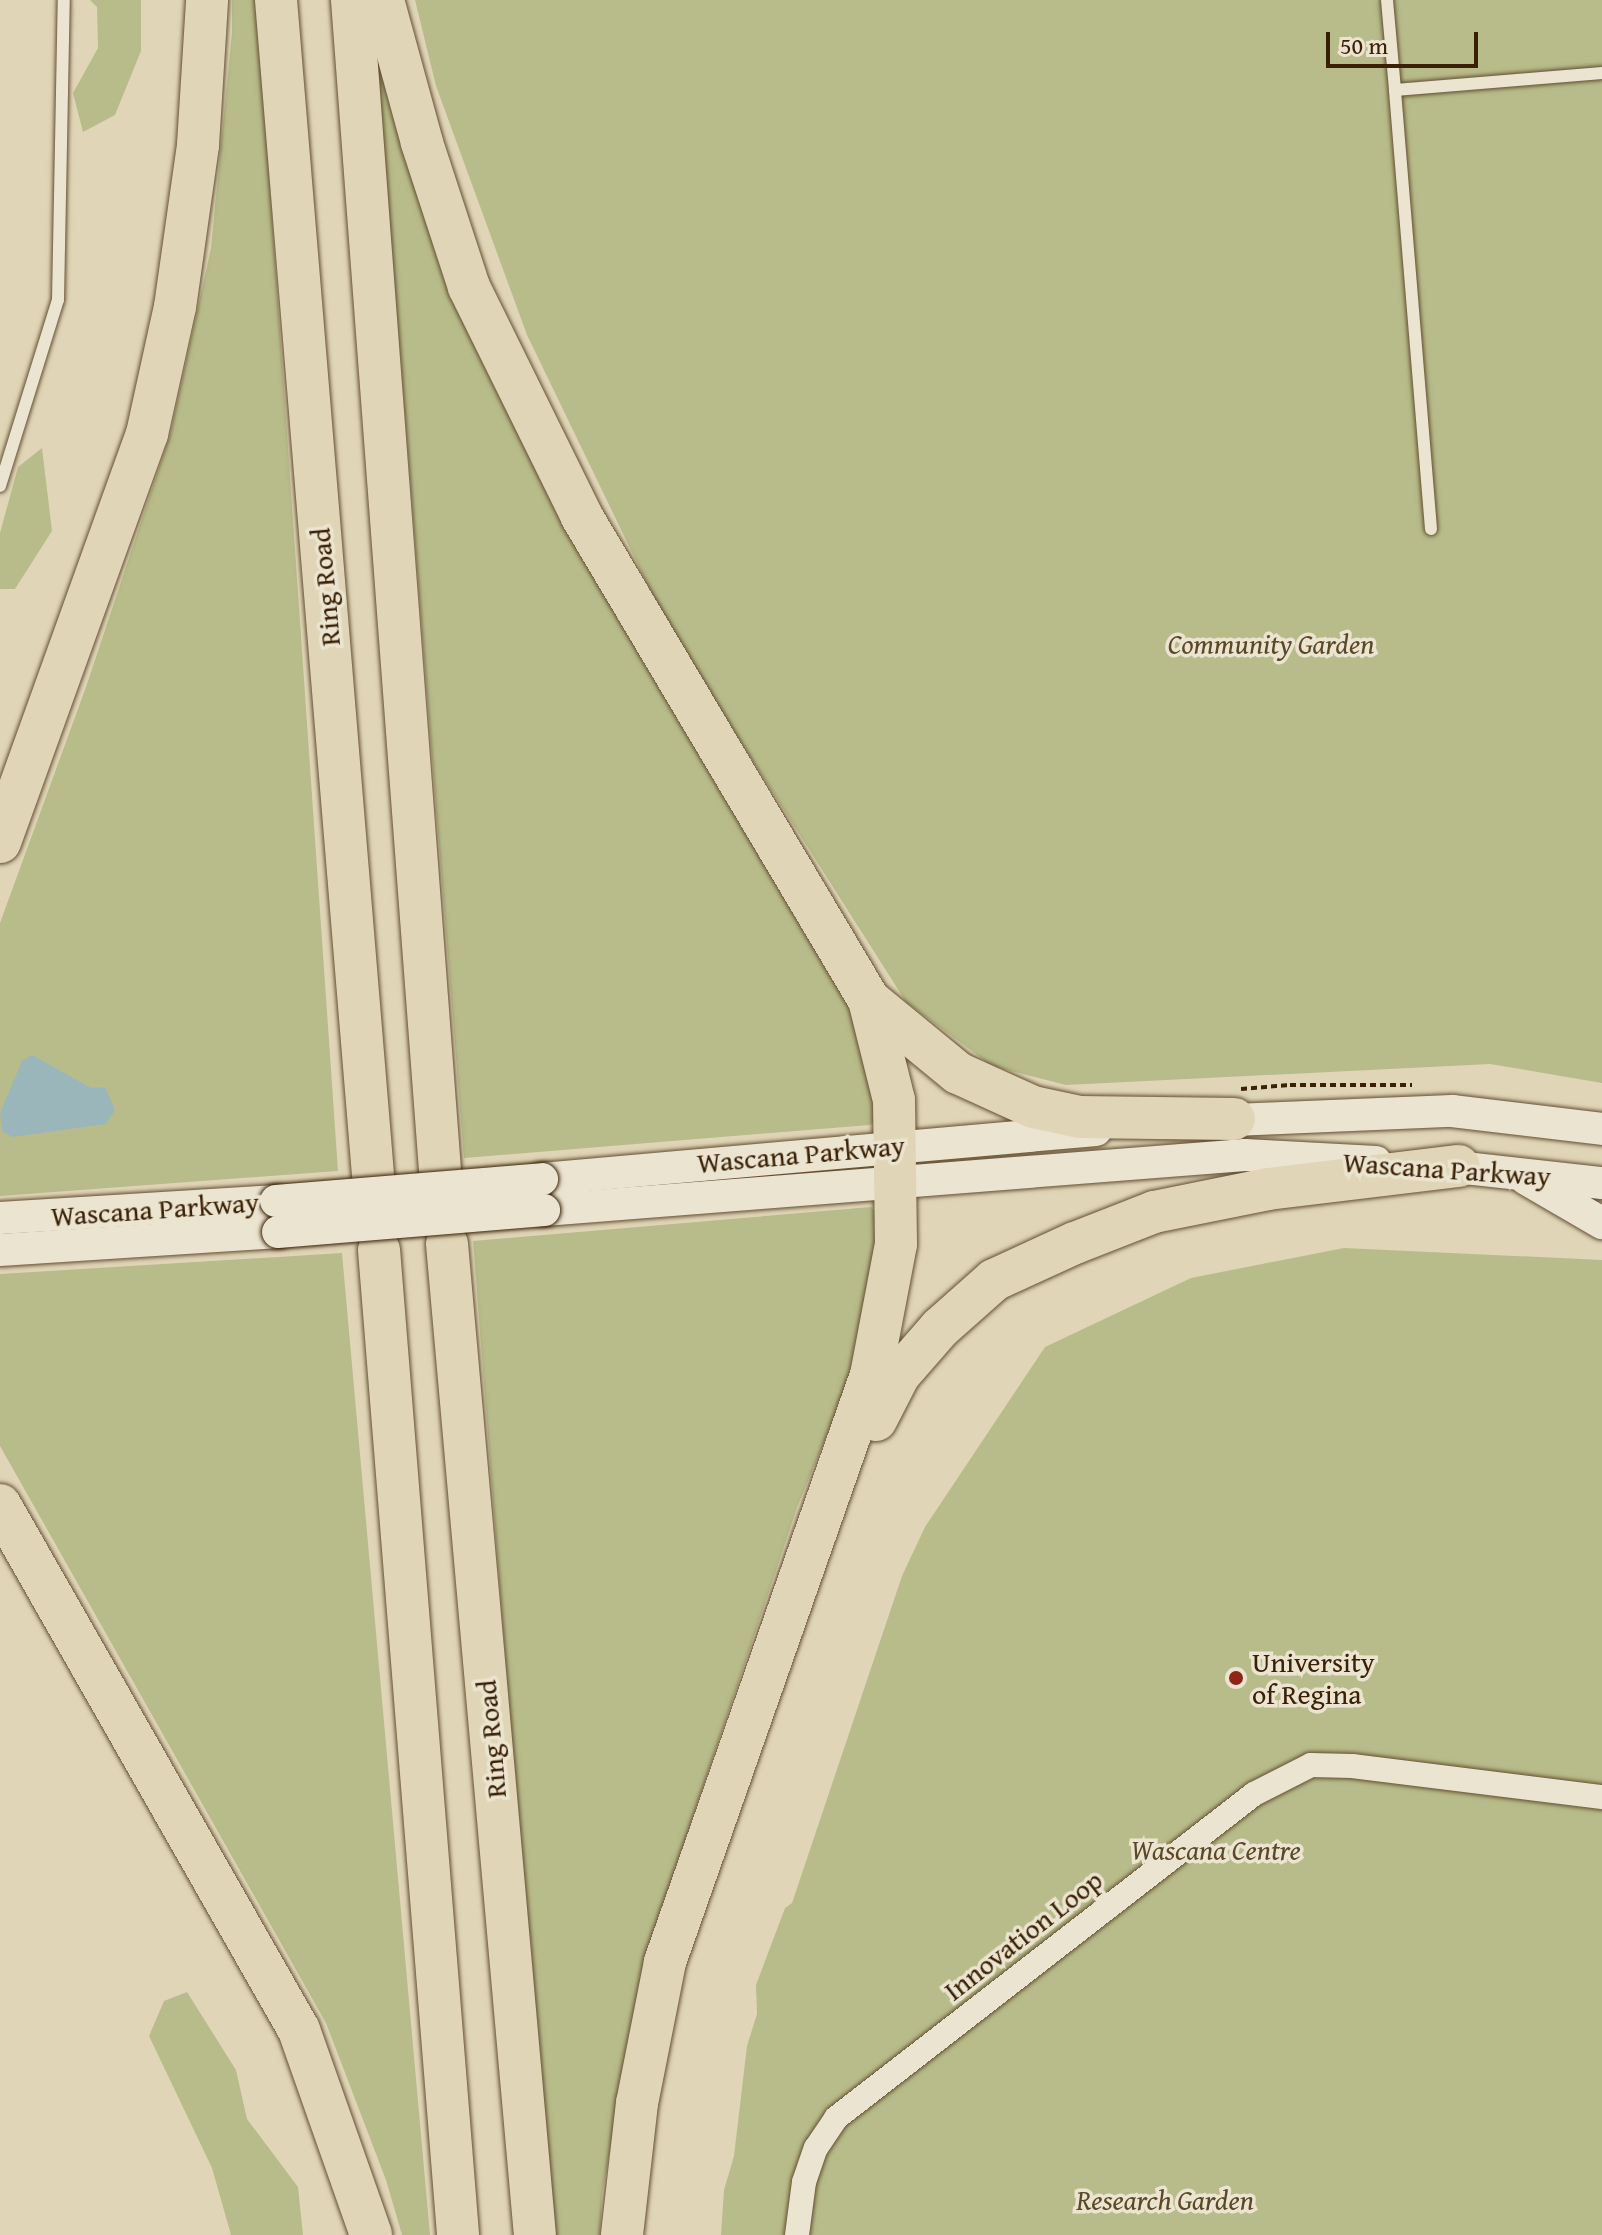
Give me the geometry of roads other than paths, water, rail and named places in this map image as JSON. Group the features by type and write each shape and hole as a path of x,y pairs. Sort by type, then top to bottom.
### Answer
{"highway":[{"path":"0,842 147,434 175,307 196,159 207,0"},
{"name":"Ring Road","path":"276,0 373,1175"},
{"path":"352,0 440,1169"},
{"path":"383,0 422,143 469,287 582,517 869,1000 894,1100 896,1244 871,1375 665,1962 637,2103 622,2235"},
{"path":"869,1000 958,1073 1033,1107 1080,1117 1234,1119"},
{"path":"811,1546 899,1375 940,1328 994,1280 1154,1212 1268,1189 1459,1166"},
{"name":"Ring Road","path":"447,1244 535,2235"},
{"path":"379,1250 458,2235"},
{"path":"0,1505 299,2030 371,2235"}],"main road":[{"name":"Wascana Parkway","path":"0,1250 277,1217 896,1165 1234,1119 1452,1111 1602,1129"},
{"name":"Wascana Parkway","path":"896,1165 1245,1155 1459,1166 1602,1183"},
{"path":"1513,1171 1602,1223"},
{"name":"Wascana Parkway","path":"0,1218 277,1217"}],"street":[{"name":"Innovation Loop","path":"797,2235 804,2182 816,2148 836,2118 1254,1794 1311,1765 1352,1766 1602,1797"}],"lane":[{"path":"0,486 58,300 64,0"},
{"path":"1387,0 1431,529"},
{"path":"1395,90 1602,73"}],"water":[{"path":"32,1055 91,1088 105,1087 115,1110 106,1124 12,1137 2,1131 0,1113 22,1061"}],"place":[{"name":"University of Regina","path":"1236,1678"}],"park label":[{"name":"Community Garden","path":"1271,644"},
{"name":"Wascana Centre","path":"1216,1850"},
{"name":"Research Garden","path":"1165,2200"}]}
